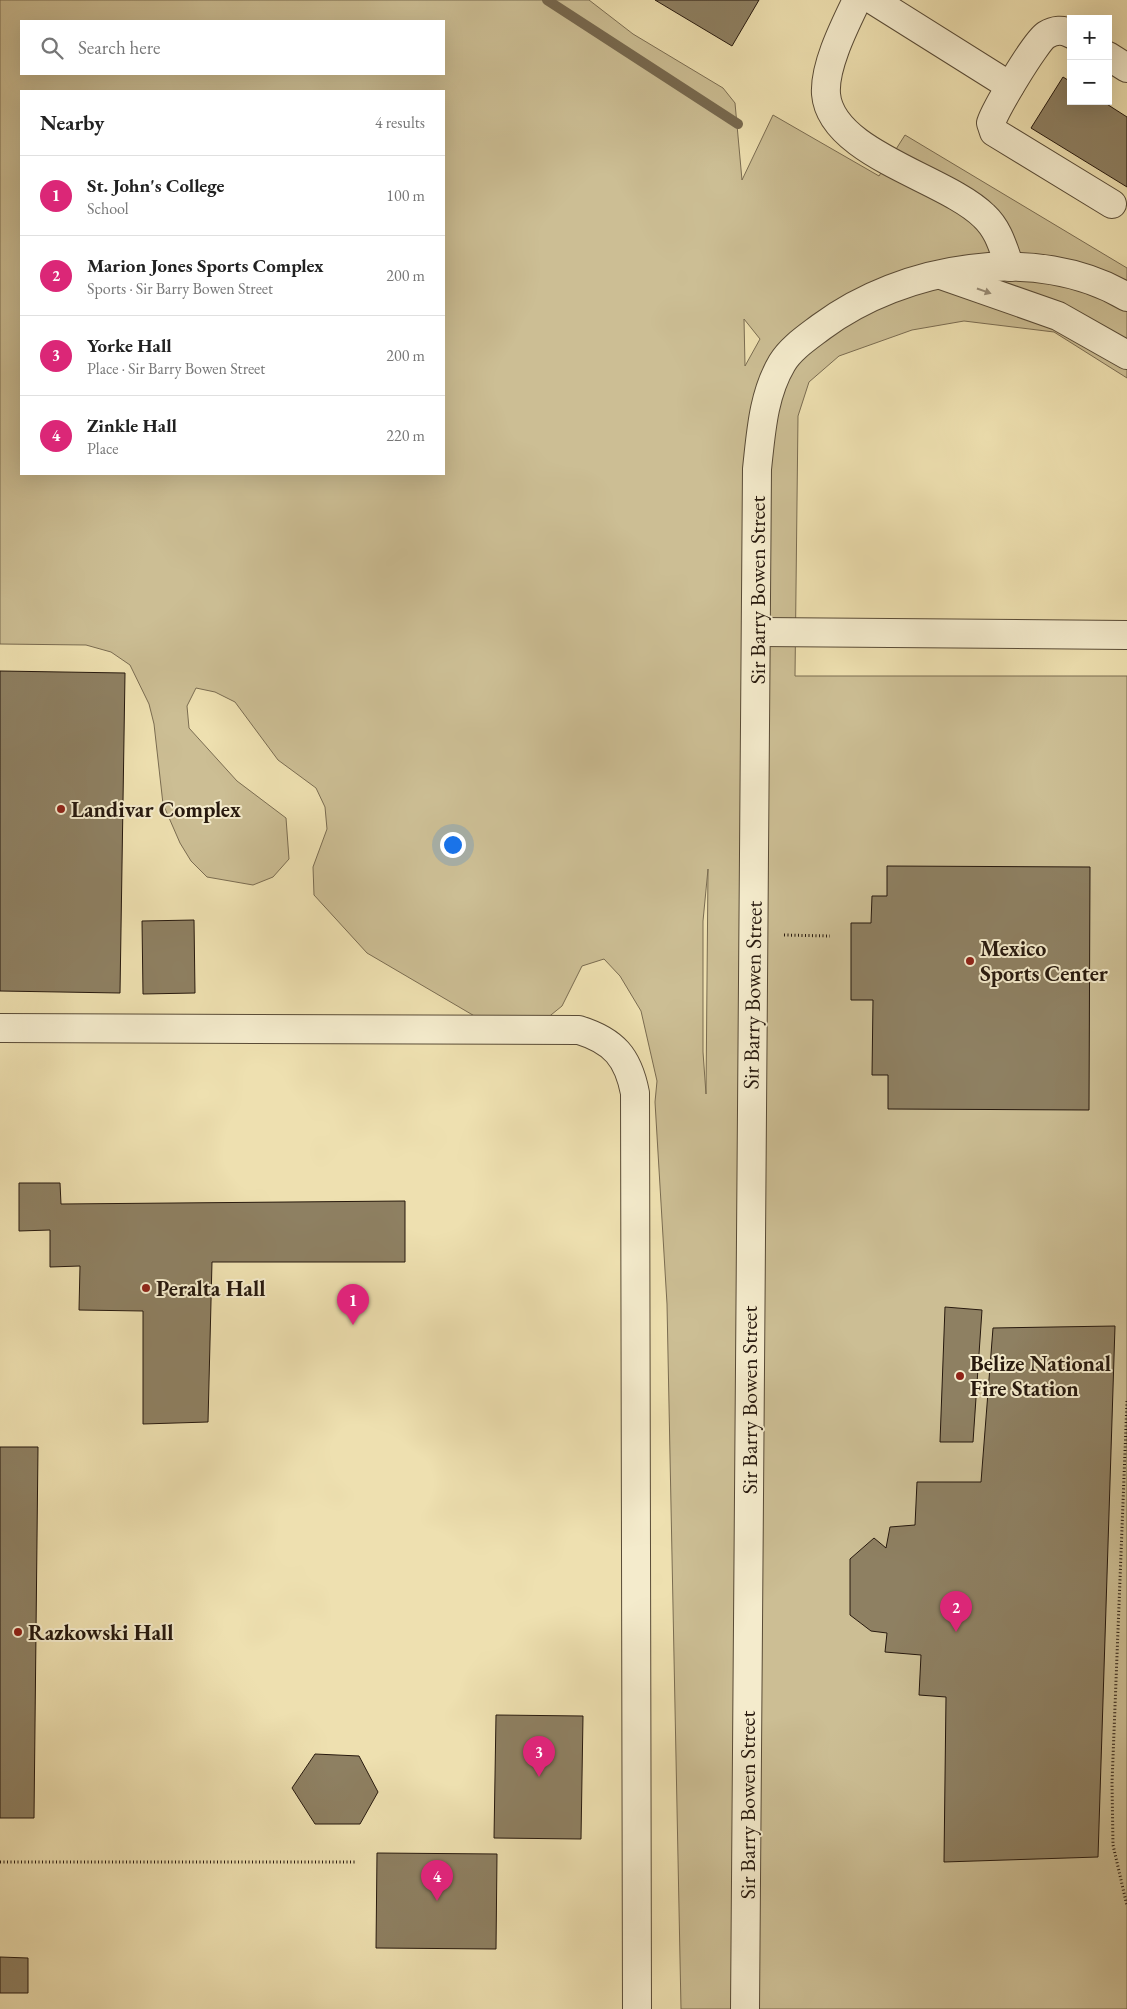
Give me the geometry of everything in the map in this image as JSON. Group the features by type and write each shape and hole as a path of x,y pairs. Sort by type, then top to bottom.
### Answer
{"street":[{"path":"857,0 828,72 826,93 830,110 843,130 868,148 962,200 984,216 998,233 1010,267"},
{"path":"873,0 1010,86"},
{"path":"1067,32 1054,31 1044,36 1010,86 993,115 991,123 994,132 1112,204"},
{"path":"1112,59 1127,68"},
{"name":"Sir Barry Bowen Street","path":"745,2009 757,469 762,420 770,388 782,362 796,346 832,319 871,297 915,279 938,274 1010,267 1047,269 1082,277 1127,297"},
{"path":"938,274 1058,316 1127,355"},
{"path":"756,632 1127,635"},
{"path":"0,1028 579,1030 596,1035 611,1045 623,1059 631,1075 635,1093 637,2009"}],"path":[{"path":"753,934 830,936"},
{"path":"1127,1401 1112,1783 1113,1845 1127,1906"},
{"path":"0,1862 357,1862"}],"shaded area":[{"path":"0,0 589,0 633,34 723,88 735,103 742,180 773,115 879,176 905,135 1127,268 1127,378 1054,332 964,321 912,330 839,356 809,382 798,416 795,676 1127,676 1127,2009 681,2009 667,1304 655,1102 657,1081 641,1011 620,976 604,959 582,966 562,1006 546,1019 483,1021 367,953 314,895 313,867 327,829 325,807 316,788 278,760 235,702 215,692 196,688 187,706 189,728 237,781 286,818 289,859 273,877 253,885 207,877 191,861 180,843 163,804 154,724 149,704 130,665 111,652 86,645 0,644","holes":["744,319 760,339 745,366","708,869 706,1094 703,1052 703,921"]}],"building":[{"path":"655,0 759,0 732,46"},
{"path":"1063,77 1067,80 1067,105 1108,105 1127,117 1127,187 1031,128"},
{"name":"Landivar Complex","path":"0,671 125,673 120,993 0,991"},
{"name":"Mexico Sports Center","path":"887,866 1090,867 1089,1110 888,1109 888,1075 872,1075 873,1000 851,1000 851,923 871,923 872,896 887,896"},
{"path":"194,920 195,993 143,994 142,921"},
{"name":"Peralta Hall","path":"19,1183 60,1183 61,1204 405,1201 405,1262 212,1262 208,1422 143,1424 143,1311 79,1310 80,1266 50,1267 50,1230 19,1231"},
{"name":"Belize National Fire Station","path":"945,1307 982,1310 973,1442 940,1442"},
{"path":"1115,1326 1098,1857 944,1862 946,1697 919,1695 921,1655 885,1652 887,1633 871,1631 850,1615 850,1559 874,1538 886,1548 890,1527 915,1525 917,1482 981,1482 993,1328"},
{"name":"Razkowski Hall","path":"0,1447 38,1447 34,1818 0,1818"},
{"path":"496,1715 583,1716 581,1839 494,1838"},
{"path":"315,1754 359,1756 378,1792 360,1824 315,1824 292,1788"},
{"path":"377,1853 497,1854 496,1949 376,1948"},
{"path":"0,1957 28,1958 28,1993 0,1993"}],"waterway":[{"path":"547,0 738,124"}],"place":[{"name":"Landivar Complex","path":"61,809"},
{"name":"Mexico Sports Center","path":"970,961"},
{"name":"Peralta Hall","path":"146,1288"},
{"name":"St. John's College","path":"353,1325"},
{"name":"Belize National Fire Station","path":"960,1376"},
{"name":"Razkowski Hall","path":"18,1632"},
{"name":"Marion Jones Sports Complex","path":"956,1632"},
{"name":"Yorke Hall","path":"539,1777"},
{"name":"Zinkle Hall","path":"437,1901"}]}
